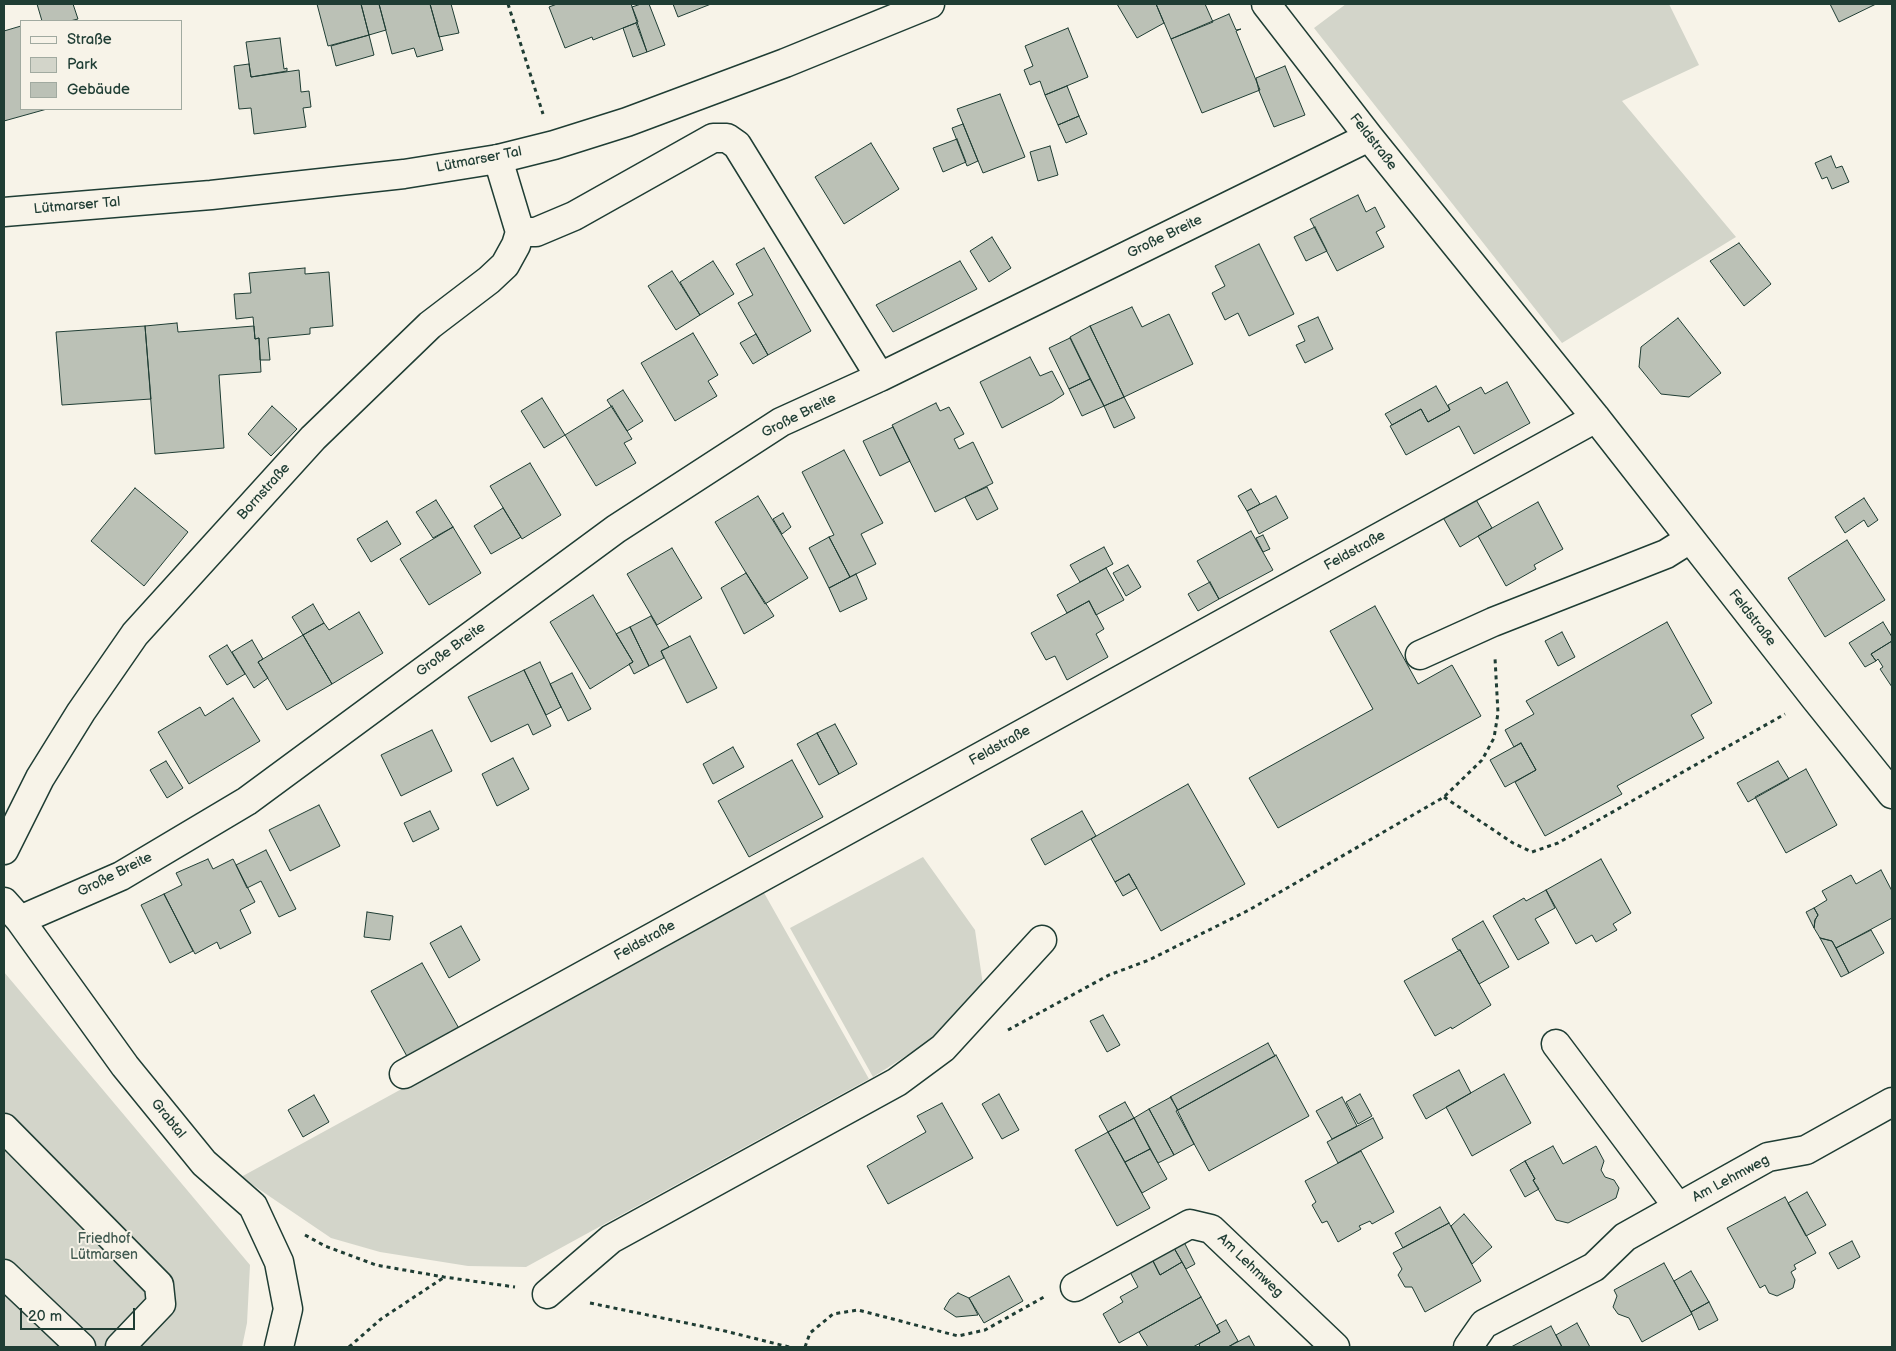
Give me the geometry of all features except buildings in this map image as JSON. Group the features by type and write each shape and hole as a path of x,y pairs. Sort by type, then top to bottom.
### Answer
{"street":[{"name":"Lütmarser Tal","path":"4,212 221,194 404,174 498,159 554,145 627,122 785,63 930,4"},
{"name":"Feldstraße","path":"1266,4 1369,137 1596,418 1892,794"},
{"name":"Große Breite","path":"12,911 121,876 247,801 616,530 781,422 880,377 1369,137"},
{"path":"498,159 520,232 536,232 574,216 713,138 727,138 737,145 880,377"},
{"name":"Bornstraße","path":"4,850 40,778 80,712 135,634 313,438 430,325 506,265 520,232"},
{"name":"Feldstraße","path":"404,1074 1596,418"},
{"path":"1420,655 1493,622 1666,554 1690,539"},
{"name":"Grabtal","path":"12,911 125,1066 198,1156 253,1206 279,1262 288,1309 279,1347"},
{"path":"547,1294 612,1239 896,1082 943,1048 1042,940"},
{"name":"Am Lehmweg","path":"1556,1044 1678,1207"},
{"name":"Am Lehmweg","path":"1468,1347 1484,1324 1594,1267 1625,1237 1768,1157 1806,1150 1892,1102"},
{"path":"4,1128 159,1285 161,1304 120,1347"},
{"name":"Am Lehmweg","path":"1075,1287 1190,1224 1211,1229 1336,1347"},
{"path":"4,1274 81,1347"}],"path":[{"path":"508,4 554,145"},
{"path":"1004,1031 1109,975 1149,960 1249,910 1444,797 1482,760 1494,738 1498,713 1493,622"},
{"path":"1444,797 1513,843 1532,852 1558,843 1815,698"},
{"path":"349,1347 380,1319 444,1277"},
{"path":"805,1347 810,1333 833,1314 858,1310 958,1336 985,1330 1055,1291 1075,1287"}],"green space":[{"path":"1346,4 1669,4 1699,65 1622,101 1736,237 1562,343 1314,28"},
{"path":"923,857 975,930 983,985 934,1038 873,1077 790,928"},
{"path":"763,891 869,1079 526,1267 468,1266 380,1252 331,1238 241,1177"},
{"name":"Friedhof Lütmarsen","path":"4,972 250,1265 247,1323 242,1347 4,1347"}]}
